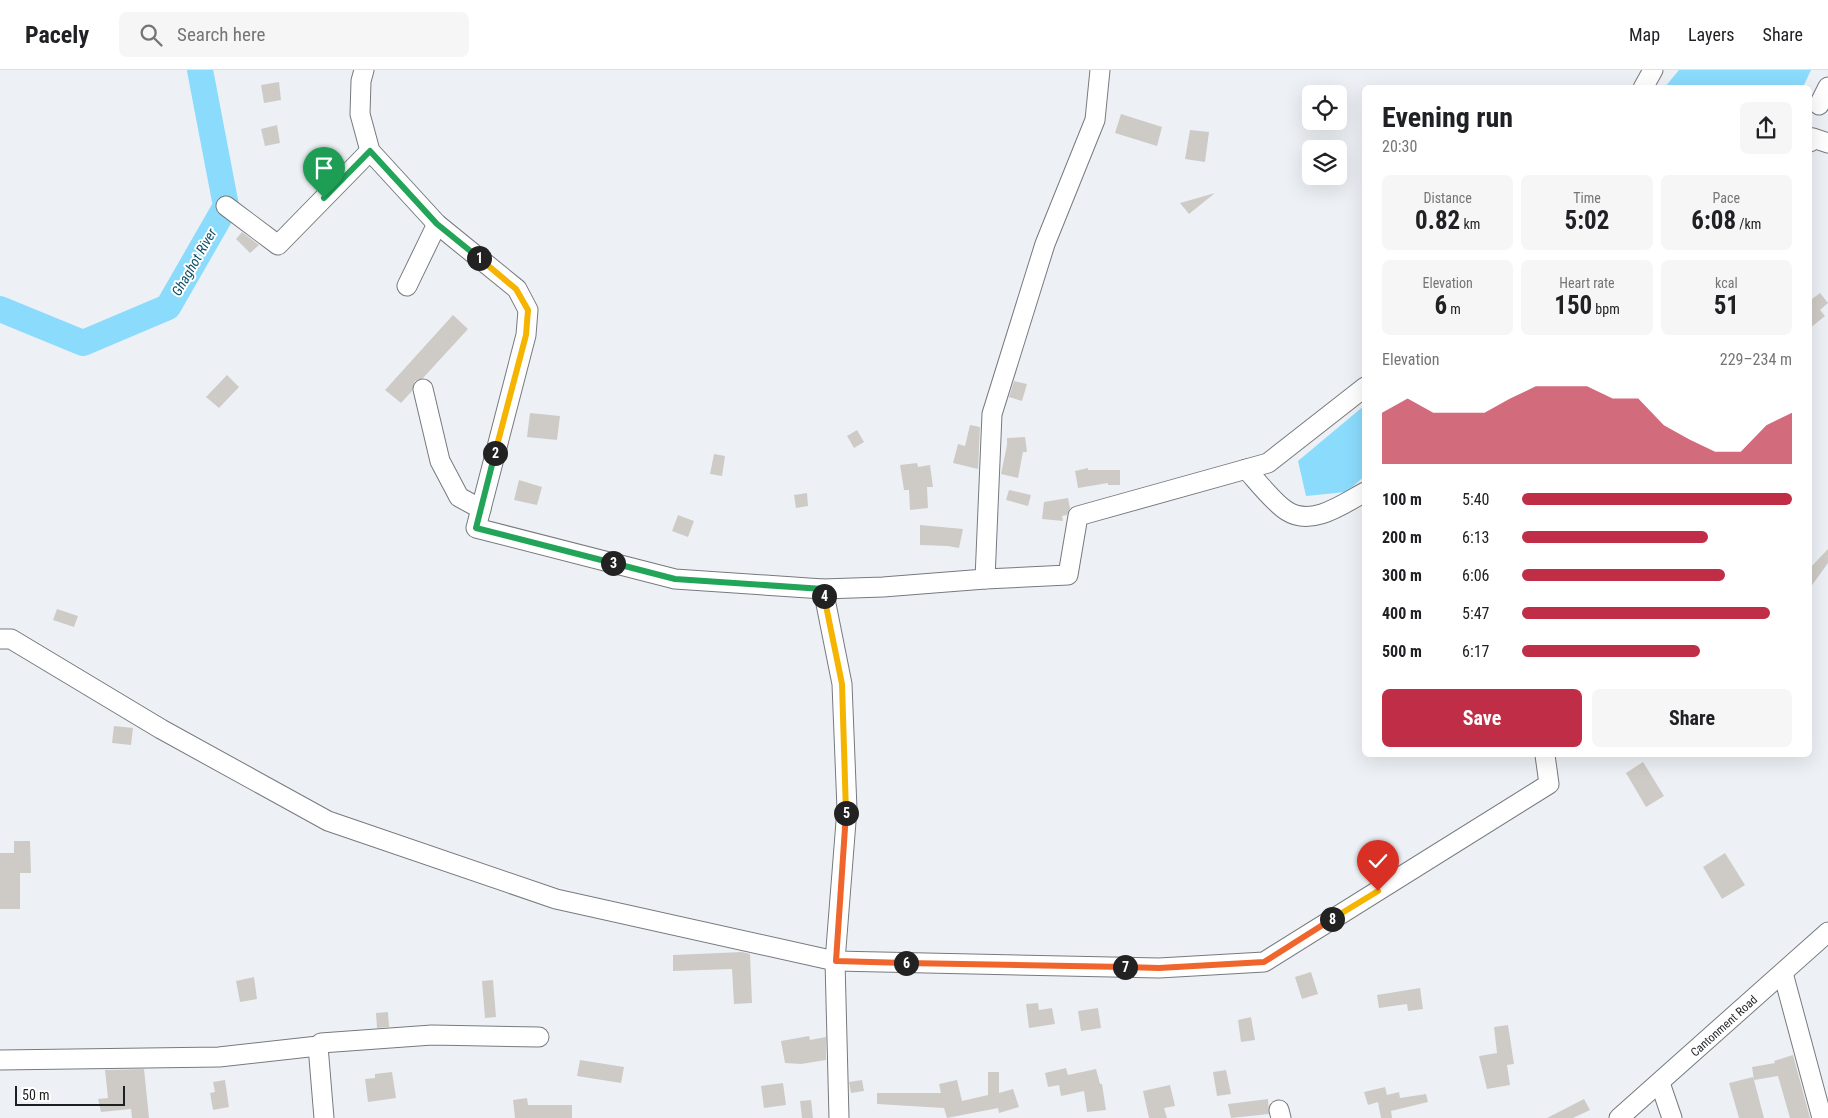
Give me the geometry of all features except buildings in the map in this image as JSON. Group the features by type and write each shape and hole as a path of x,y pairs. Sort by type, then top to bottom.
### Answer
{"street":[{"path":"364,70 361,81 360,114 370,151 437,224 516,289 528,310 526,335 476,528 675,579 823,589 883,588 985,579 1068,575 1078,516 1268,463 1362,390"},
{"path":"985,579 992,414 1045,244 1095,120 1100,70"},
{"path":"1645,85 1653,70"},
{"path":"1820,104 1828,87"},
{"path":"1812,138 1828,143"},
{"path":"226,206 278,245 370,151"},
{"path":"407,286 437,224"},
{"path":"423,389 440,461 460,497 480,509"},
{"path":"1246,469 1286,510 1301,516 1329,512 1362,494"},
{"path":"823,589 842,684 847,809 836,961 839,1118"},
{"path":"0,639 11,639 160,729 328,821 556,899 836,961 1159,968 1264,962 1549,784 1545,757"},
{"name":"Cantonment Road","path":"1619,1118 1828,932"},
{"path":"1783,973 1822,1118"},
{"path":"0,1060 219,1057 318,1046 321,1043 432,1035 539,1037"},
{"path":"318,1046 324,1118"},
{"path":"1660,1083 1672,1118"}],"water":[{"path":"1679,70 1811,70 1804,85 1667,85"},
{"path":"1362,408 1362,479 1346,492 1306,496 1298,461"}],"waterway":[{"name":"Ghaghot River","path":"0,309 83,343 168,307 226,206 200,70"}],"route":[{"path":"324,198 370,151 437,224 516,289 528,310 526,335 476,528 675,579 823,589 842,684 847,809 836,961 1159,968 1264,962 1378,891"}]}
